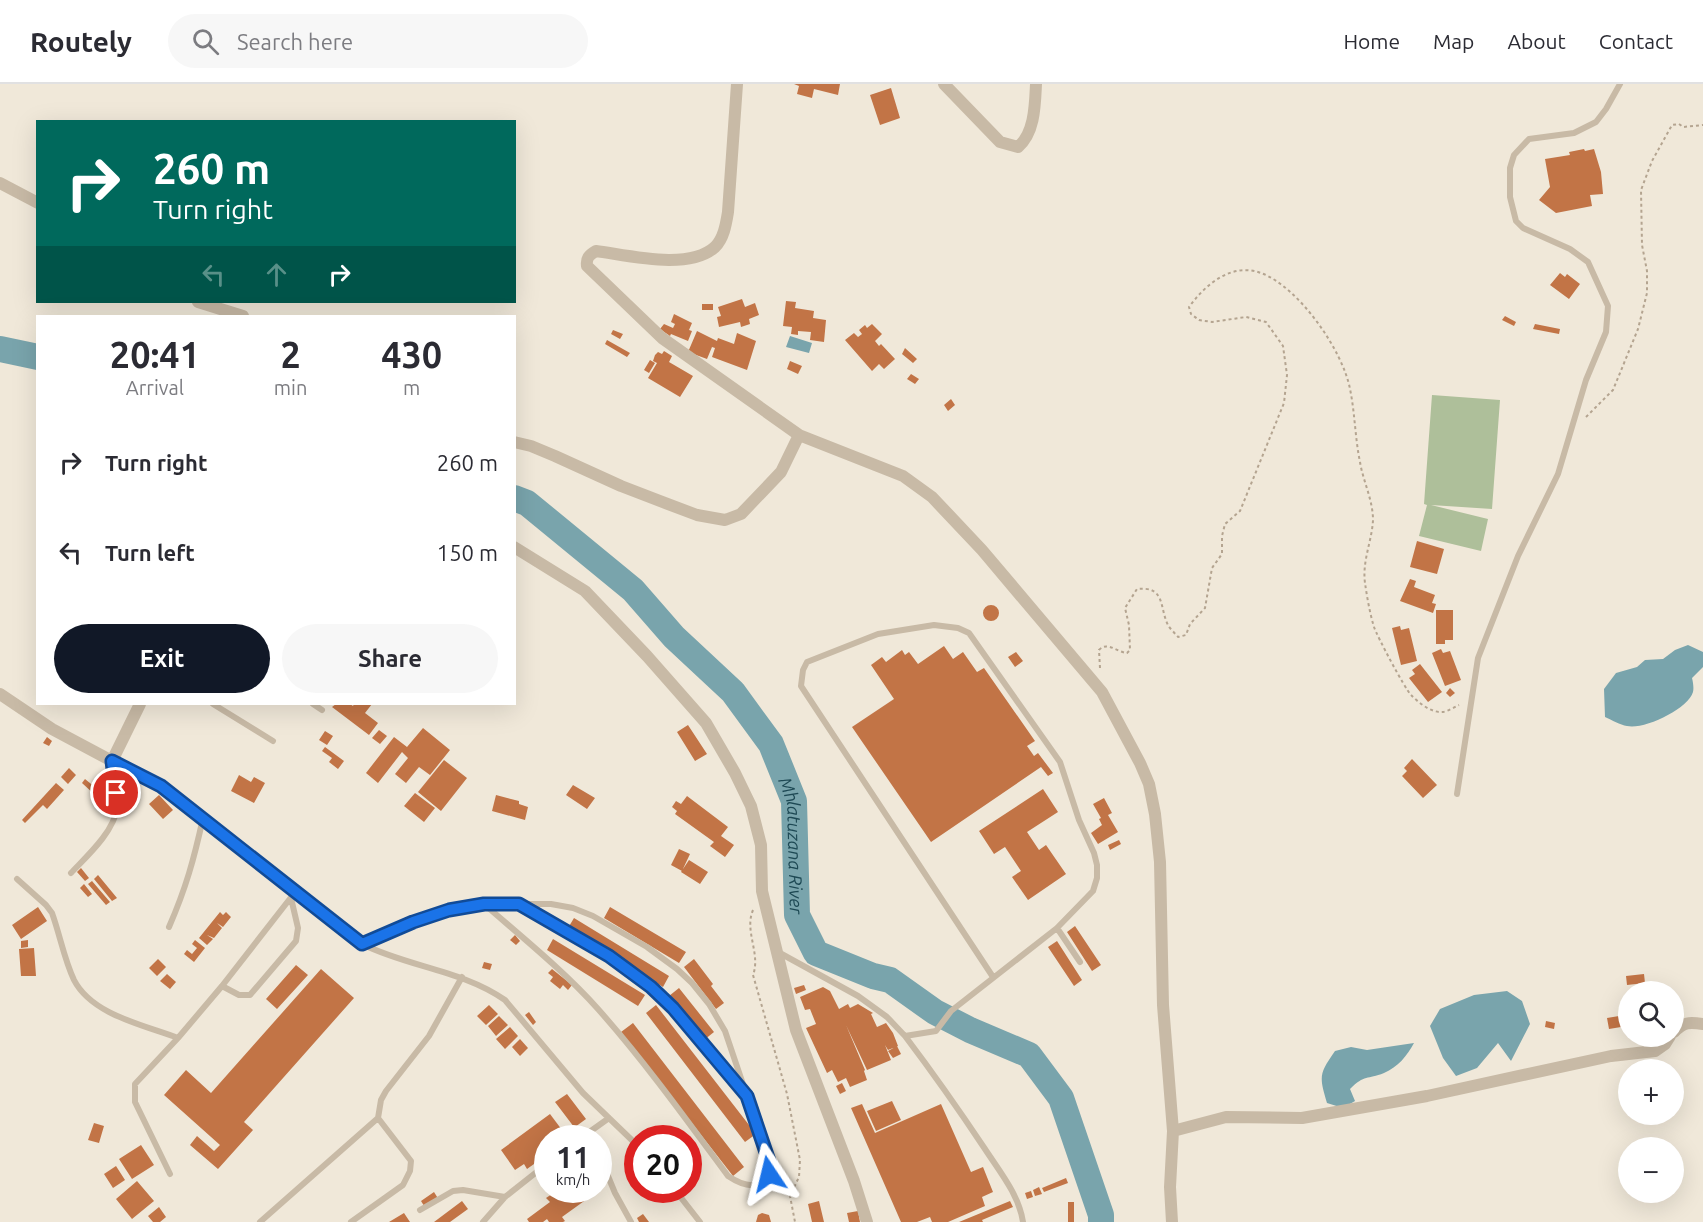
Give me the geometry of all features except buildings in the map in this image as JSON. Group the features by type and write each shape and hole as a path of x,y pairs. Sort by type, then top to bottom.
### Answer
{"street":[{"path":"737,84 728,212 725,230 715,247 698,256 671,261 596,251 586,260 588,266 662,338 799,435 903,476 932,497 982,550 1102,692 1140,763 1149,784 1155,814 1160,862 1164,1025 1173,1131 1170,1187 1172,1222"},
{"path":"944,84 1000,142 1018,147 1026,141 1030,128 1036,84"},
{"path":"0,183 36,202"},
{"path":"201,303 240,315"},
{"path":"516,442 531,446 660,501 697,514 725,520 741,514 782,472 799,435"},
{"path":"516,548 585,591 647,656 706,723 751,806 761,845 762,891 796,1030 867,1222"},
{"path":"0,694 52,729 112,761 140,705"},
{"path":"1684,1023 1703,1024"},
{"path":"1173,1131 1226,1117 1302,1118 1427,1096 1611,1056 1655,1051 1661,1047"}],"lane":[{"path":"1457,794 1478,658 1518,556 1558,474 1586,380 1606,332 1608,306 1588,262 1570,249 1523,228 1515,221 1510,197 1510,168 1514,155 1529,139 1574,133 1596,122 1620,84"},
{"path":"904,1035 936,1031 951,1011 1057,927 1093,891 1097,878 1096,859 1079,820 1060,762 969,633 958,628 934,625 878,634 807,662 803,670 801,686 993,977"},
{"path":"215,705 273,741"},
{"path":"314,705 322,710"},
{"path":"112,761 161,786 362,944 384,954 462,977 491,990 505,1000 583,1093 624,1132"},
{"path":"71,873 104,835 117,809 112,761"},
{"path":"169,927 190,875 203,818"},
{"path":"17,879 52,913 74,981 93,1002 121,1017 178,1038"},
{"path":"170,1174 135,1102 135,1084 222,986 296,891"},
{"path":"222,986 239,995 250,995 296,941 298,928 291,898"},
{"path":"362,944 413,922 449,910 484,904 550,904 573,908 593,916 647,947 677,969 692,984 709,1004 725,1031 770,1164 769,1174 762,1182 753,1186 740,1185 728,1176 647,1067 597,1008 566,976 484,904"},
{"path":"519,904 609,956 651,987 673,1008 747,1096"},
{"path":"1057,927 1080,962"},
{"path":"775,950 858,996 887,1017 904,1035 944,1087 996,1166 1021,1206 1023,1222"},
{"path":"260,1222 378,1118 381,1100 386,1090 429,1036 462,977"},
{"path":"351,1222 403,1185 410,1171 411,1161 378,1118"},
{"path":"599,1125 609,1118"},
{"path":"483,1222 505,1197 534,1174"},
{"path":"612,1186 631,1222"},
{"path":"420,1210 453,1191 463,1190 505,1197"},
{"path":"685,1203 700,1222"}],"path":[{"path":"1571,429 1591,413 1613,390 1638,329 1647,293 1647,271 1642,245 1641,190 1652,160 1672,125 1678,124 1683,127 1703,125"},
{"path":"1102,692 1099,650 1107,645 1119,652 1130,650 1129,625 1125,608 1137,589 1153,590 1162,602 1168,626 1178,637 1186,635 1190,624 1205,608 1212,568 1222,554 1225,524 1240,511 1284,403 1287,375 1283,346 1266,322 1246,317 1212,322 1199,320 1191,314 1189,307 1200,292 1219,276 1238,271 1253,271 1264,274 1277,282 1314,318 1346,374 1351,390 1360,462 1373,519 1364,567 1364,582 1375,629 1410,694 1427,708 1443,712 1462,704"},
{"path":"762,891 749,919 756,968 753,975 787,1094 800,1160 799,1177 790,1196 795,1222"}],"green space":[{"path":"1432,395 1500,400 1492,509 1431,505 1488,519 1481,551 1419,536 1427,505 1424,504"}],"water":[{"path":"790,336 812,343 809,353 786,347"},
{"path":"1688,645 1703,652 1703,667 1692,678 1693,692 1683,705 1664,717 1644,725 1622,725 1605,717 1604,689 1616,673 1637,667 1645,660 1663,659 1675,650"},
{"path":"1507,991 1522,1001 1530,1024 1511,1061 1498,1043 1477,1068 1456,1076 1443,1058 1430,1026 1440,1009 1474,995"},
{"path":"1414,1043 1394,1068 1355,1084 1350,1089 1355,1101 1343,1108 1327,1103 1322,1076 1323,1070 1335,1051 1351,1047 1367,1050"}],"waterway":[{"name":"Mhlatuzana River","path":"0,349 36,357"},
{"name":"Mhlatuzana River","path":"516,499 527,503 633,590 674,637 733,692 771,744 794,801 797,915 816,953 873,976 890,980 935,1012 970,1030 1029,1055 1061,1098 1101,1215 1101,1222"}],"route":[{"path":"116,793 112,761 161,786 362,944 413,922 449,910 484,904 519,904 567,931 609,956 651,987 696,1034 747,1096 770,1164 769,1174"}]}
